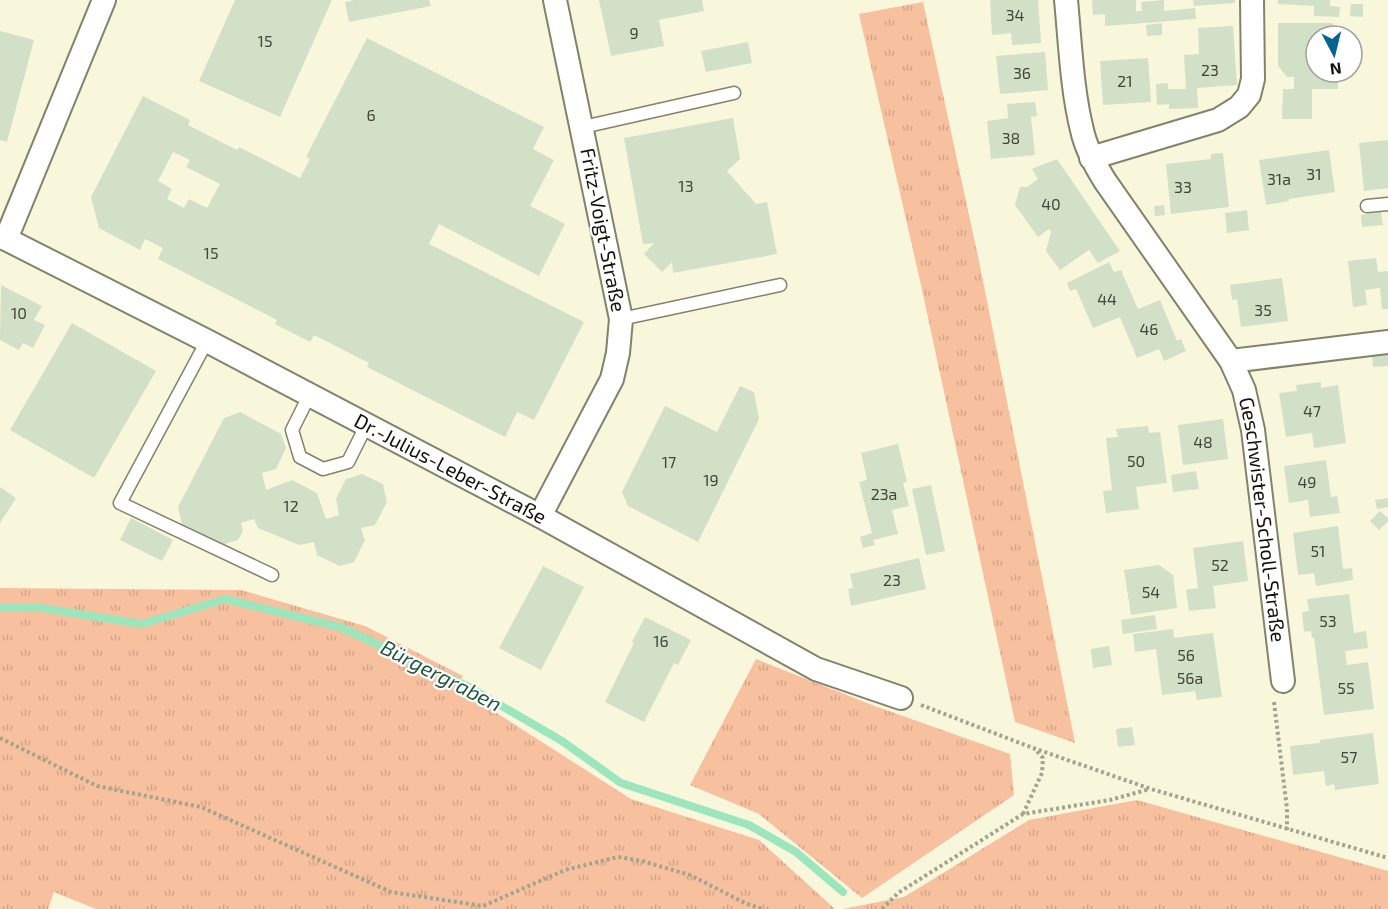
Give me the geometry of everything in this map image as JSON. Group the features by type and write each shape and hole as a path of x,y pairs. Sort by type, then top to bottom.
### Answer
{"street":[{"path":"3,237 104,0"},
{"name":"Fritz-Voigt-Straße","path":"540,516 612,379 618,353 621,319 555,0"},
{"name":"Geschwister-Scholl-Straße","path":"1066,0 1077,105 1082,131 1091,158 1231,361 1246,399 1253,430 1283,681"},
{"path":"1091,158 1218,120 1239,107 1249,95 1253,79 1252,0"},
{"name":"Dr.-Julius-Leber-Straße","path":"3,237 540,516 816,669 901,698"},
{"path":"1231,361 1388,342"}],"lane":[{"path":"582,127 734,93"},
{"path":"1367,206 1388,204"},
{"path":"621,319 780,285"},
{"path":"207,341 120,503 272,575"},
{"path":"309,396 292,430 300,457 323,469 348,462 366,426"}],"path":[{"path":"1283,681 1272,682 1287,809 1287,830"},
{"path":"901,698 1033,748 1151,789 1388,858"},
{"path":"0,738 97,786 201,807 391,892 483,906 565,870 618,857 642,861 690,875 745,903 762,909"},
{"path":"1023,814 1042,773 1042,758 1033,748"},
{"path":"882,909 898,893 1023,814 1110,800 1151,789"}],"green space":[{"path":"923,2 980,266 1075,743 1015,722 921,285 859,14"},
{"path":"0,588 241,590 365,626 463,676 453,690 481,703 631,799 759,840 835,909 96,909 54,892 48,909 0,909"},
{"path":"756,659 872,705 1010,754 1014,795 862,898 759,814 690,785"},
{"path":"1137,800 1388,871 1388,909 842,909 904,897 1029,820"}],"building":[{"path":"235,0 332,0 280,117 199,81"},
{"path":"429,0 431,6 349,22 345,2"},
{"path":"599,0 702,0 704,11 659,20 664,46 611,56"},
{"path":"990,0 1038,0 1041,43 1012,45 1011,33 992,35"},
{"path":"1092,0 1136,0 1136,11 1142,11 1141,2 1164,0 1164,11 1195,8 1196,19 1105,26 1105,14 1093,15"},
{"path":"1193,0 1235,0 1235,3 1194,6"},
{"path":"1278,0 1330,0 1330,6 1340,7 1339,17 1314,16 1314,6 1278,4"},
{"path":"1351,4 1363,4 1363,17 1350,16"},
{"path":"1162,23 1162,35 1147,36 1146,25"},
{"path":"1278,23 1333,23 1304,24 1304,84 1338,84 1338,89 1312,89 1312,119 1282,119 1283,89 1294,89 1294,77 1287,77 1278,66"},
{"path":"1233,26 1237,85 1197,88 1198,108 1169,109 1169,104 1157,105 1156,84 1168,83 1168,89 1186,89 1184,55 1199,54 1198,28"},
{"path":"0,31 34,40 7,142 0,140"},
{"path":"367,38 544,127 533,149 554,160 530,206 565,224 539,276 439,224 429,244 584,322 534,420 517,412 505,437 367,367 369,363 314,335 310,342 275,324 277,320 158,259 163,248 145,239 140,250 99,228 91,197 143,96 190,120 188,125 237,150 239,147 300,178 310,159 306,157","holes":["173,152 190,160 186,167 220,184 207,208 189,199 184,208 167,199 172,189 158,181"]},
{"path":"748,42 752,63 706,72 701,51"},
{"path":"1045,52 1048,90 1000,94 996,56"},
{"path":"1148,58 1151,102 1103,105 1100,61"},
{"path":"1035,102 1037,116 1031,117 1035,155 991,159 987,121 1008,118 1007,104"},
{"path":"733,118 740,159 727,171 756,204 767,202 777,254 673,273 672,262 662,272 644,254 654,243 643,244 624,138"},
{"path":"1388,140 1388,188 1364,191 1359,143"},
{"path":"1329,150 1335,192 1266,205 1259,160"},
{"path":"1223,153 1229,207 1171,214 1166,164 1211,159 1211,154"},
{"path":"1057,159 1120,251 1098,263 1089,250 1060,270 1046,251 1051,232 1049,229 1038,237 1015,205 1020,187 1027,187 1038,179 1032,169"},
{"path":"1164,205 1165,215 1155,216 1154,206"},
{"path":"1247,210 1249,230 1227,233 1225,213"},
{"path":"1381,212 1383,225 1362,227 1361,215"},
{"path":"1376,258 1378,272 1388,271 1388,309 1382,309 1380,288 1365,290 1367,305 1353,307 1348,261"},
{"path":"1109,262 1114,272 1121,270 1138,309 1160,300 1177,341 1181,339 1186,351 1164,361 1159,349 1137,358 1120,317 1093,328 1076,289 1070,291 1067,283"},
{"path":"1282,278 1288,321 1241,327 1237,299 1232,300 1230,285"},
{"path":"1,285 42,306 34,320 45,325 33,348 23,343 19,350 0,340"},
{"path":"72,323 156,371 94,478 10,430"},
{"path":"1388,353 1388,366 1373,367 1372,355"},
{"path":"1321,382 1321,388 1338,385 1346,443 1314,448 1312,433 1286,437 1279,393 1297,391 1296,385"},
{"path":"740,386 754,392 759,419 698,542 628,506 622,492 665,406 717,432"},
{"path":"240,412 281,434 286,448 276,469 262,473 266,490 292,480 317,493 326,519 339,515 336,499 346,479 362,474 383,484 387,502 375,525 361,528 365,540 354,562 340,566 317,555 314,542 299,545 258,528 254,519 241,523 243,531 238,540 224,544 182,524 178,507 224,418"},
{"path":"1223,419 1228,459 1183,465 1178,425"},
{"path":"1148,426 1149,433 1160,432 1167,483 1136,487 1139,509 1106,513 1103,491 1112,490 1106,438 1118,437 1116,429"},
{"path":"898,444 907,482 903,483 909,506 892,510 898,534 873,540 875,545 863,548 860,537 872,533 859,482 867,480 861,453"},
{"path":"1326,460 1331,497 1337,496 1340,513 1310,517 1308,500 1289,503 1284,466"},
{"path":"1196,471 1199,489 1173,492 1171,475"},
{"path":"931,485 945,551 926,555 912,489"},
{"path":"0,487 16,498 0,523"},
{"path":"1388,498 1388,507 1377,509 1375,500"},
{"path":"1380,511 1388,518 1388,521 1379,530 1370,521"},
{"path":"131,518 173,540 162,561 120,540"},
{"path":"1338,526 1343,569 1352,568 1353,580 1316,586 1314,573 1298,575 1293,533"},
{"path":"1243,541 1248,581 1213,586 1216,608 1189,611 1186,590 1198,588 1193,548"},
{"path":"919,558 926,589 851,606 848,589 853,588 850,574"},
{"path":"1159,565 1173,575 1177,608 1131,615 1124,570"},
{"path":"543,566 584,587 541,670 499,648"},
{"path":"1349,594 1354,633 1366,631 1368,648 1345,651 1347,665 1368,662 1374,709 1324,715 1314,638 1312,638 1311,631 1304,632 1302,612 1309,611 1307,599"},
{"path":"1155,615 1157,629 1123,634 1121,620"},
{"path":"645,617 691,640 678,665 674,663 644,722 605,702"},
{"path":"1173,629 1174,638 1213,633 1222,697 1197,700 1195,691 1162,695 1156,649 1135,652 1133,634"},
{"path":"1109,646 1112,665 1093,668 1091,649"},
{"path":"1132,727 1135,745 1118,747 1116,729"},
{"path":"1373,733 1379,784 1335,790 1334,784 1326,786 1324,771 1293,775 1290,746"}],"waterway":[{"name":"Bürgergraben","path":"0,607 42,608 142,624 225,599 340,627 469,687 562,741 621,783 749,825 796,852 843,892"}]}
